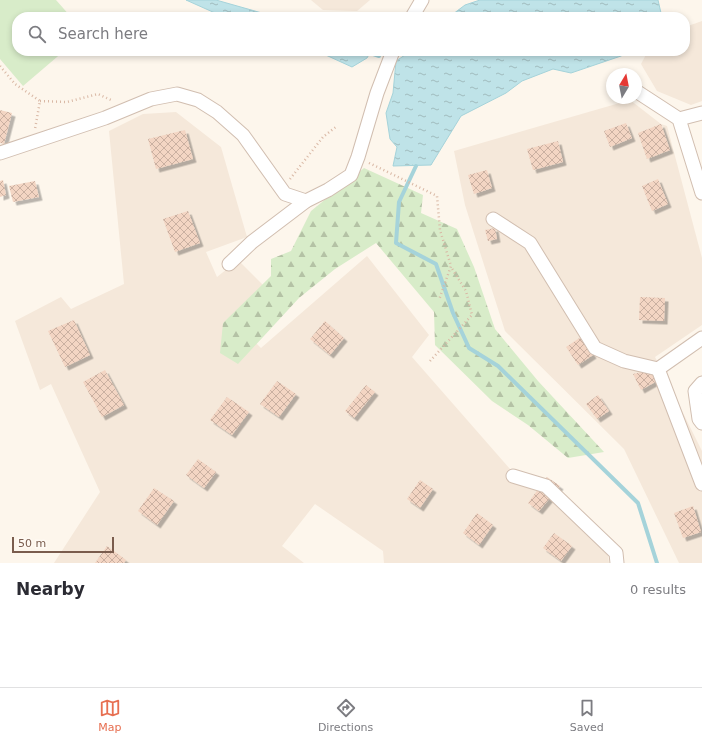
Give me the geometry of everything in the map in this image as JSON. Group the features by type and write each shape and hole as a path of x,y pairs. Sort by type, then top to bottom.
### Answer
{"street":[{"path":"415,12 422,0"},
{"path":"229,264 252,242 306,200 328,190 350,175 358,157 377,93 391,56"},
{"path":"0,153 129,109 151,99 177,94 198,100 217,112 243,135 285,194 306,200"},
{"path":"642,95 679,119 702,193"},
{"path":"679,119 702,113"},
{"path":"493,219 530,243 596,348 624,361 658,369 702,338"},
{"path":"658,369 702,484"},
{"path":"702,383 695,391 699,419 702,423"},
{"path":"513,476 546,486 616,553 617,563"}],"path":[{"path":"0,66 15,84 40,101 67,102 98,94 129,109"},
{"path":"33,141 40,101"},
{"path":"282,190 323,136 337,126"},
{"path":"358,157 437,196 440,230 451,266 466,291 472,315 430,361"},
{"path":"439,300 451,266"}],"shaded area":[{"path":"311,0 370,0 357,11 323,10"},
{"path":"702,21 702,101 691,105 657,91 641,64 645,56 690,56 690,25"},
{"path":"616,104 635,104 661,124 667,126 702,258 702,325 655,357 702,451 702,563 679,563 624,449 505,331 465,205 454,151"},
{"path":"176,112 221,147 247,237 206,252 217,277 238,260 279,301 248,335 261,348 367,256 429,335 412,357 510,469 548,489 607,546 609,563 384,563 383,551 315,504 282,546 304,563 54,563 100,492 51,384 40,390 15,321 61,297 71,309 124,284 109,131 143,114"}],"green space":[{"path":"0,0 56,0 67,12 12,12 12,56 58,56 23,86 0,59"},
{"path":"364,168 423,195 421,213 457,229 474,267 495,329 538,381 604,452 568,458 528,425 492,401 435,345 434,312 376,243 335,269 299,298 238,364 220,353 223,323 271,276 271,259 291,251 311,211"}],"water":[{"path":"186,0 216,0 258,12 213,12"},
{"path":"480,0 658,0 661,12 456,12 465,5"},
{"path":"328,56 368,56 352,67"},
{"path":"404,56 621,56 571,73 553,69 522,81 506,93 461,116 431,165 393,166 397,147 390,139 386,113 393,93 396,61"}],"building":[{"path":"0,110 12,113 4,144 0,143"},
{"path":"626,123 632,138 610,147 604,131"},
{"path":"661,124 670,150 647,159 638,133"},
{"path":"185,130 193,159 156,169 148,139"},
{"path":"558,141 563,162 533,170 527,149"},
{"path":"487,170 492,188 474,194 468,175"},
{"path":"658,179 668,204 652,211 642,186"},
{"path":"3,180 6,195 0,197 0,181"},
{"path":"35,181 39,197 13,202 9,186"},
{"path":"188,211 200,243 175,252 163,219"},
{"path":"495,228 497,239 488,241 485,230"},
{"path":"640,297 665,298 664,321 639,320"},
{"path":"74,320 90,355 65,367 48,331"},
{"path":"325,321 344,338 330,355 310,339"},
{"path":"581,337 593,355 578,365 566,347"},
{"path":"105,370 124,405 102,417 83,382"},
{"path":"651,370 657,381 641,390 633,374"},
{"path":"277,381 296,394 279,417 260,404"},
{"path":"366,385 375,392 354,418 345,411"},
{"path":"598,395 609,411 597,419 586,404"},
{"path":"227,397 249,412 232,435 210,420"},
{"path":"198,459 216,472 204,488 186,475"},
{"path":"547,477 560,486 539,511 528,503"},
{"path":"420,480 433,489 420,508 407,499"},
{"path":"154,488 174,501 157,525 138,511"},
{"path":"693,506 701,532 683,538 674,513"},
{"path":"477,513 493,525 479,545 463,533"},
{"path":"554,533 572,546 561,561 543,548"},
{"path":"107,546 126,560 124,563 95,563"}],"waterway":[{"path":"416,166 399,202 396,243 436,264 453,313 469,348 498,366 638,503 657,563"}]}
